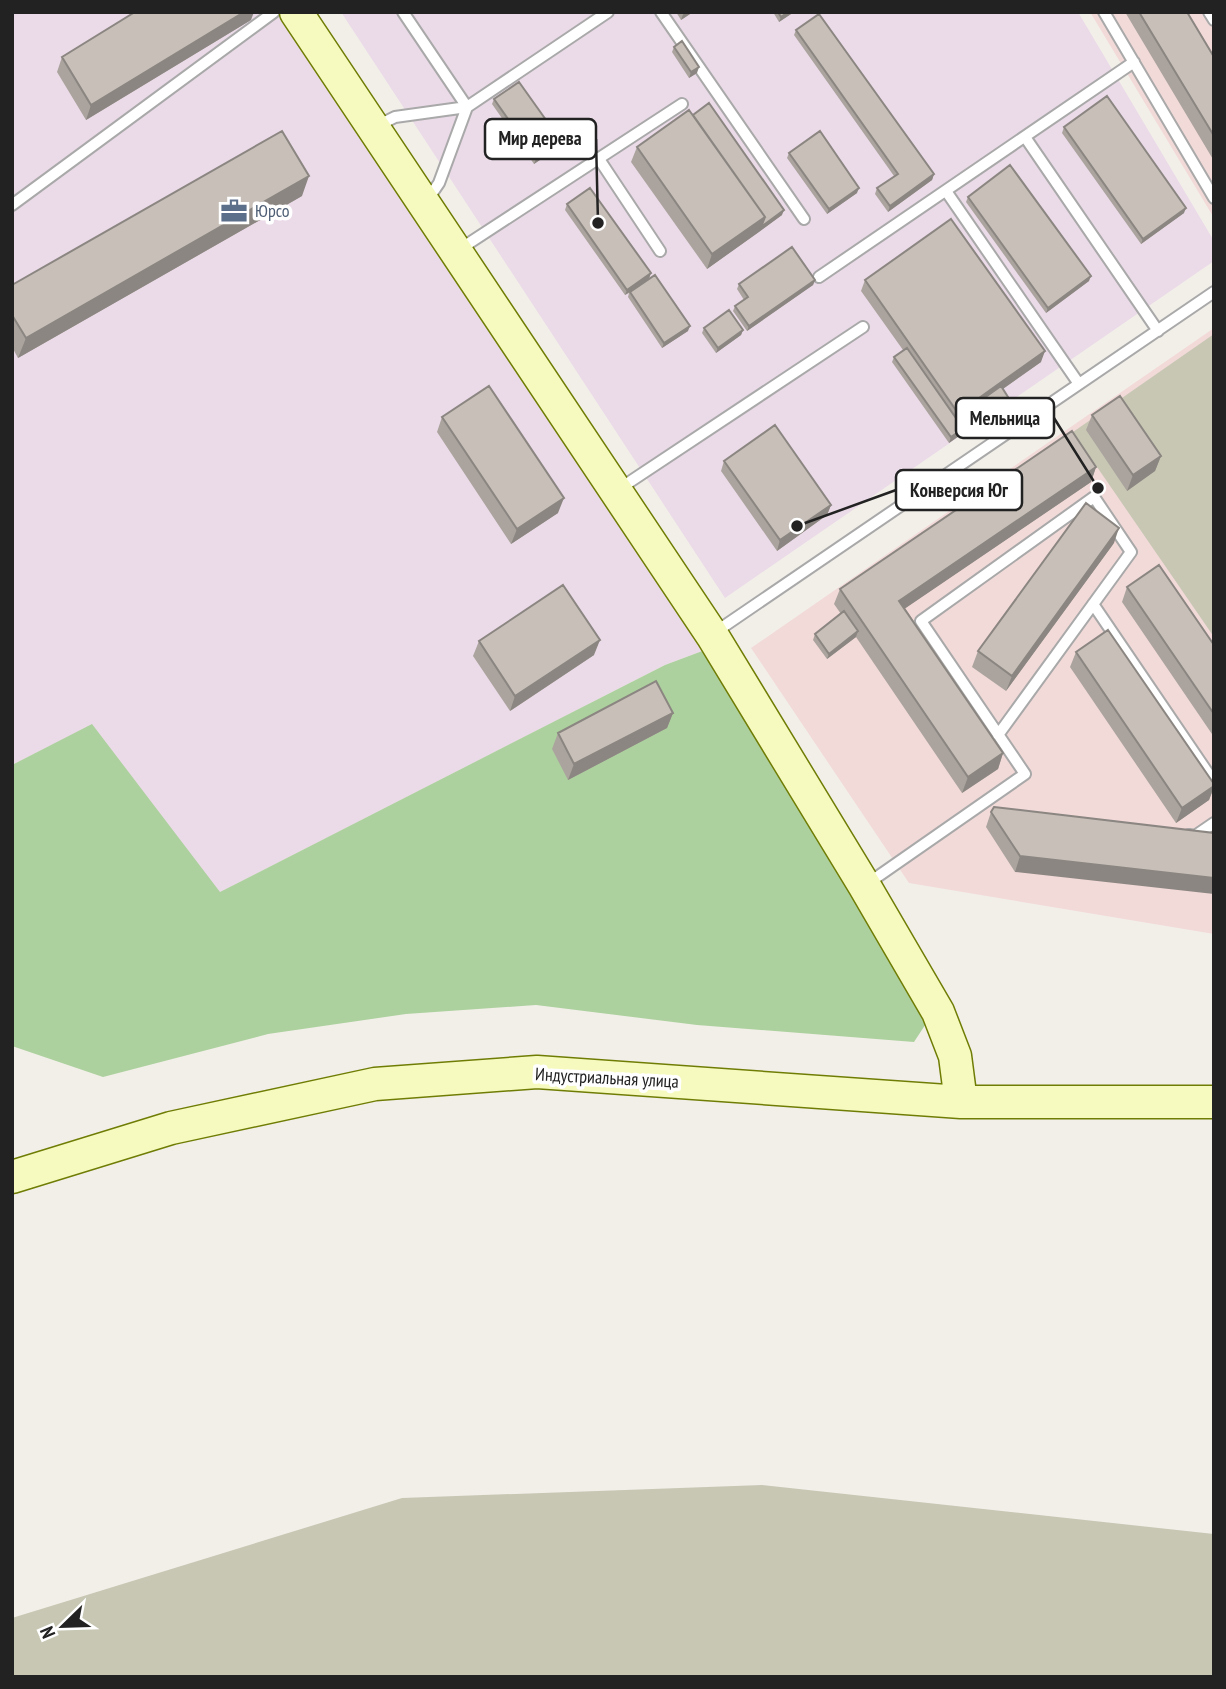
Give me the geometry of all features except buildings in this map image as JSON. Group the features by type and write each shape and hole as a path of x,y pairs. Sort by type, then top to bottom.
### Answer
{"main road":[{"path":"296,12 712,635 938,1012 955,1056 961,1102"},
{"name":"Индустриальная улица","path":"12,1177 171,1128 375,1084 537,1072 961,1102 1214,1102"}],"lane":[{"path":"12,205 274,12"},
{"path":"403,12 467,107"},
{"path":"373,127 395,117 467,107 608,12"},
{"path":"661,12 804,219"},
{"path":"1104,12 1214,198"},
{"path":"1209,12 1214,20"},
{"path":"819,277 1134,62"},
{"path":"454,252 476,241 682,104"},
{"path":"425,205 439,183 467,107"},
{"path":"1025,137 1158,331"},
{"path":"599,159 660,251"},
{"path":"946,191 1079,384"},
{"path":"712,635 1214,292"},
{"path":"617,490 863,327"},
{"path":"864,885 1025,774 998,735 921,621 1094,497 1131,552 998,735"},
{"path":"1093,604 1214,782"},
{"path":"979,806 993,808"},
{"path":"1182,834 1195,836 1214,822"}],"shaded area":[{"path":"12,12 286,12 705,650 665,665 219,893 92,725 12,765"},
{"path":"341,12 1078,12 1214,241 1214,261 725,598"},
{"path":"1090,12 1214,12 1214,218"},
{"path":"1214,328 1214,934 909,883 751,648"},
{"path":"1214,334 1214,637 1073,432"},
{"path":"762,1485 1214,1534 1214,1677 12,1677 12,1618 402,1498"}],"green space":[{"path":"705,650 931,1016 914,1042 697,1025 536,1005 406,1014 268,1034 103,1077 12,1046 12,765 92,724 220,892 665,665"}],"place":[{"name":"Юрсо","path":"234,211"},
{"name":"Мир дерева","path":"598,223"},
{"name":"Мельница","path":"1098,488"},
{"name":"Конверсия Юг","path":"797,526"}]}
